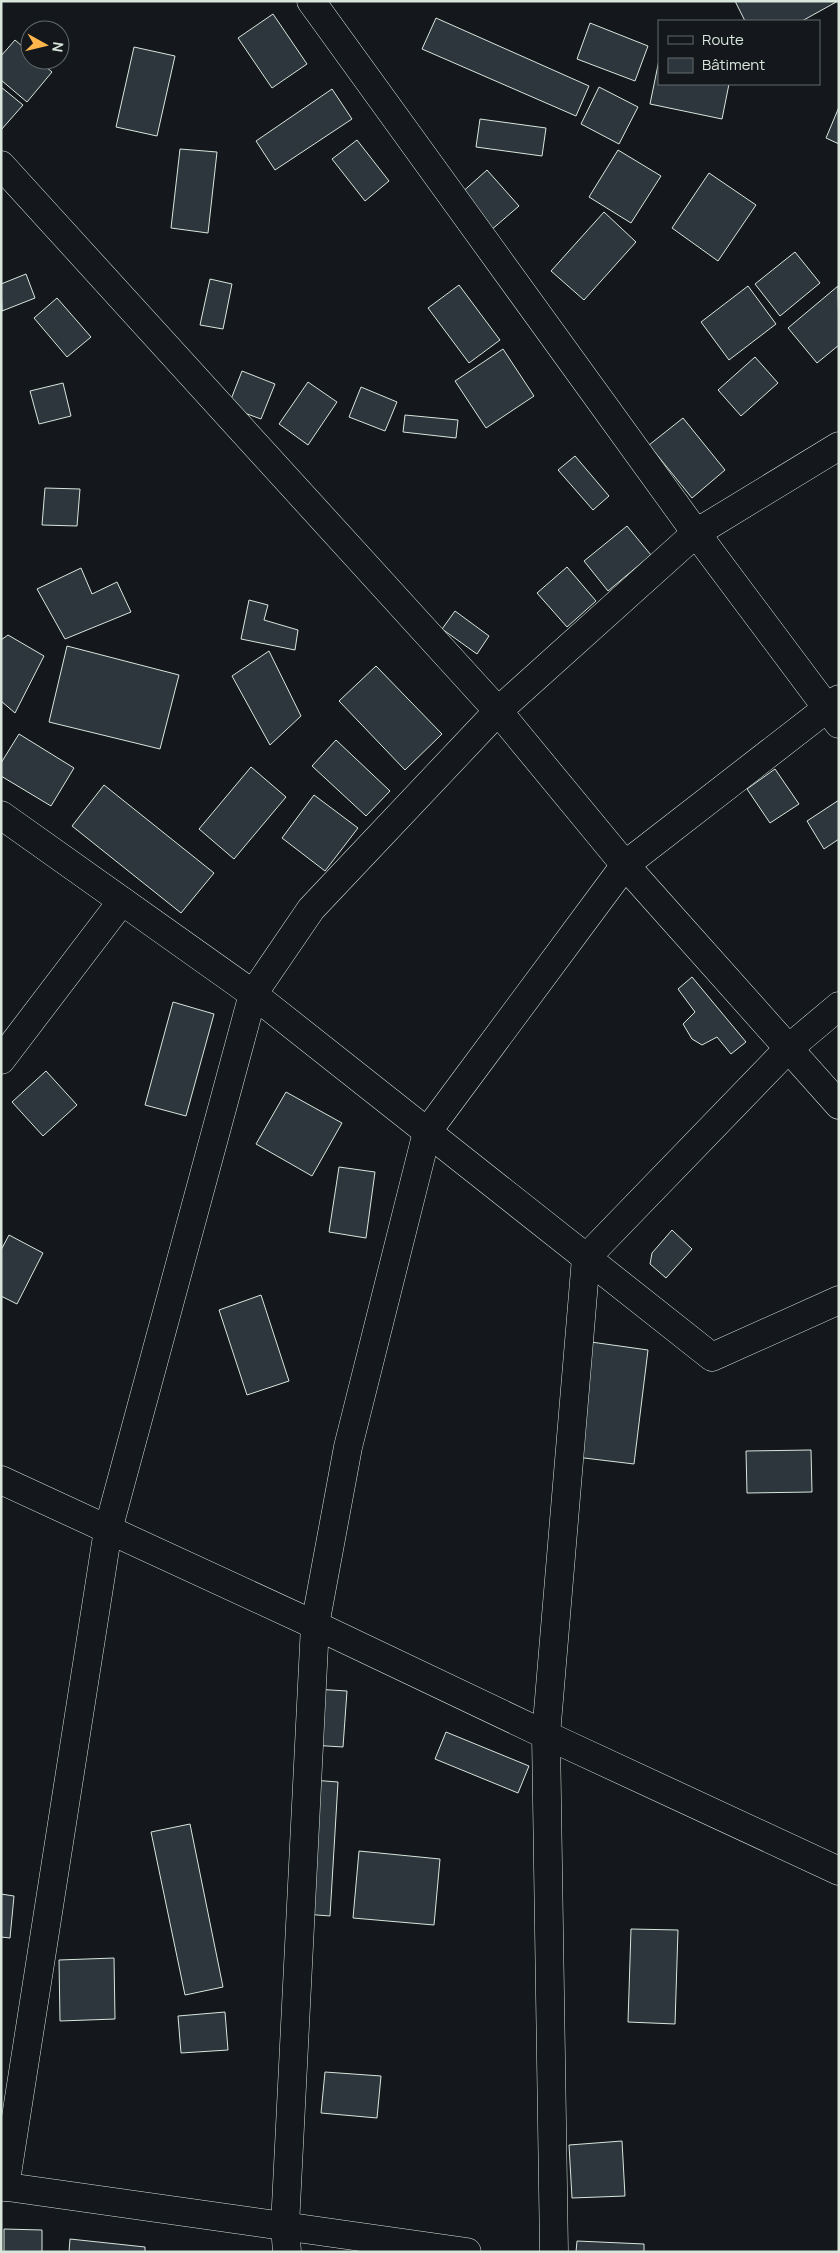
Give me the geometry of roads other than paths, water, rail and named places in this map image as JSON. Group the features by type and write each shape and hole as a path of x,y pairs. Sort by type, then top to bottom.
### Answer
{"street":[{"path":"286,2239 316,1625 348,1447 427,1132 625,865 835,710 696,533 311,1"},
{"path":"1,165 498,711 625,865 839,1105"},
{"path":"467,2252 286,2239 3,2187 108,1530 253,994 311,908 498,711 696,533 839,446"},
{"path":"1,815 253,994 712,1357 839,1300"},
{"path":"1,1060 122,901"},
{"path":"554,2252 546,1735 586,1258 789,1048 839,1006"},
{"path":"1,1480 316,1625 546,1735 839,1871"}]}
